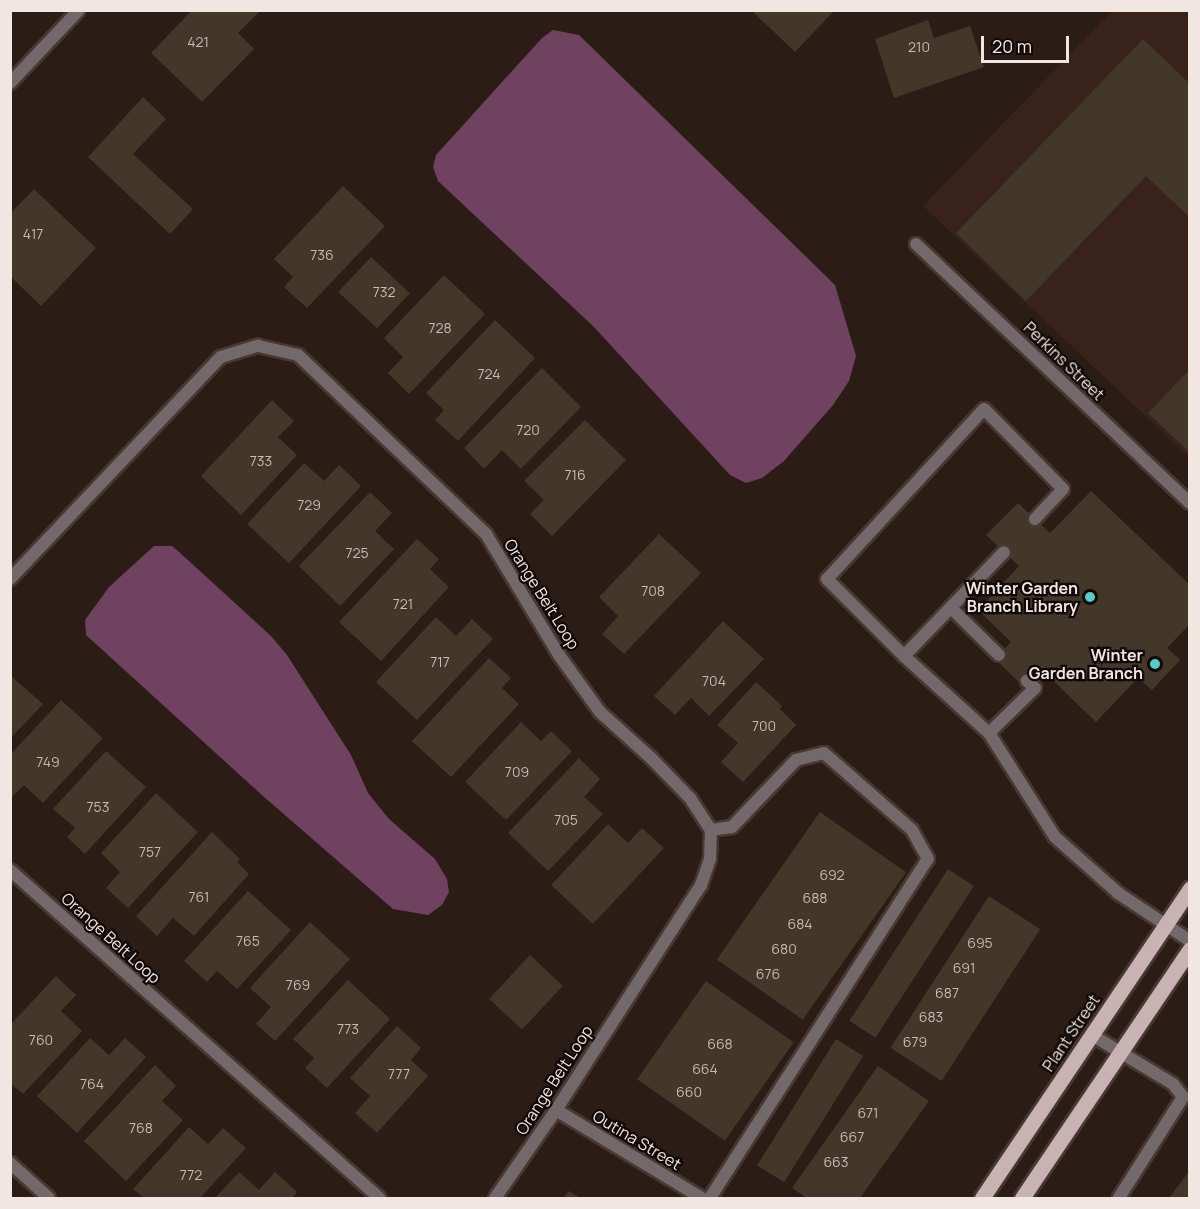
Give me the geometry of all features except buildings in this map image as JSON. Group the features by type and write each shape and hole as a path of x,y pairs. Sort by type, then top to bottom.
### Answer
{"main road":[{"name":"Plant Street","path":"982,1198 1190,888"},
{"path":"1022,1198 1190,950"}],"street":[{"path":"10,83 79,10"},
{"name":"Perkins Street","path":"916,244 1190,503"},
{"name":"Orange Belt Loop","path":"10,579 221,357 258,346 298,356 486,534 559,655 600,712 651,758 690,798 711,830 710,859 700,885 556,1110 495,1198"},
{"path":"1035,519 1063,489 984,409 827,579 904,656 989,734 1055,837 1118,893 1190,941"},
{"path":"904,656 1004,552"},
{"path":"951,608 999,655"},
{"path":"989,734 1035,688 1027,681"},
{"path":"710,1198 928,859 912,830 824,753 796,760 732,827 711,830"},
{"name":"Orange Belt Loop","path":"10,870 379,1198"},
{"path":"1092,1035 1173,1084 1183,1097 1119,1198"},
{"name":"Outina Street","path":"556,1110 702,1198"},
{"path":"10,1163 49,1198"}],"shaded area":[{"path":"1112,11 1189,11 1189,457 923,206"},
{"path":"553,30 579,35 835,285 856,356 849,381 833,405 784,461 762,478 746,483 730,475 594,327 438,181 433,167 436,155 542,38"},
{"path":"154,546 172,546 271,636 287,655 351,755 368,793 389,819 435,859 447,879 449,892 442,905 428,915 393,909 263,796 86,635 85,620 109,587"}],"place":[{"name":"Winter Garden Branch Library","path":"1090,597"},
{"name":"Winter Garden Branch","path":"1155,664"}]}
